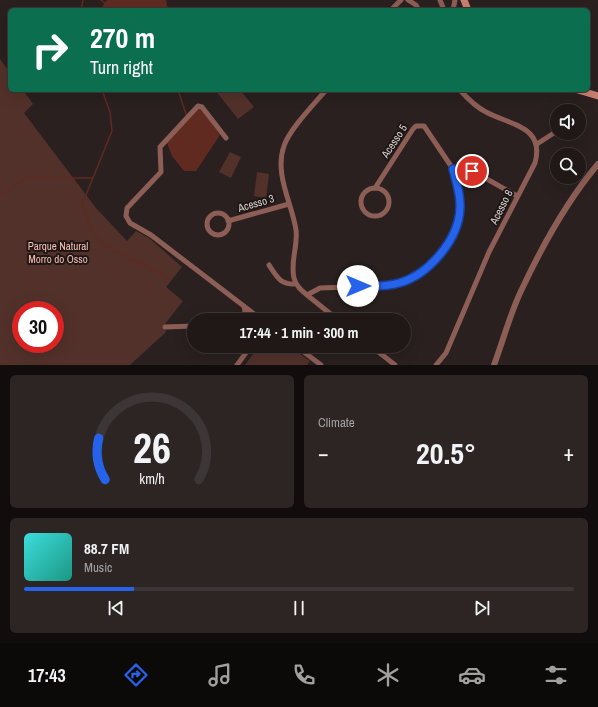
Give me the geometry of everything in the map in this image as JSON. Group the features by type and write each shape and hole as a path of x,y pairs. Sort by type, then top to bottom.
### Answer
{"main road":[{"path":"585,92 598,96"}],"street":[{"path":"393,8 401,0"},
{"path":"408,0 418,8"},
{"path":"324,92 288,137 281,157 283,182 296,235 297,246 294,262 296,284 329,313"},
{"path":"462,92 486,112 521,126 532,135 537,144 550,136"},
{"path":"226,138 200,105 161,146 161,172 127,208 126,212 130,223 151,235 253,313"},
{"name":"Acesso 5","path":"307,295 320,288 378,286 398,283 410,279 438,258 453,235 460,209 458,190 453,169 427,128 421,125 416,126 375,188"},
{"name":"Acesso 8","path":"436,365 446,353 489,252 535,163 538,153 537,144"},
{"path":"494,365 521,292 553,229 577,189 598,164"},
{"path":"453,169 472,171 517,196"},
{"path":"375,188 384,192 387,196 388,205 383,213 374,216 366,213 361,201 367,190 375,188"},
{"name":"Acesso 3","path":"228,221 289,204"},
{"path":"215,214 221,214 228,221 228,228 223,234 216,235 208,228 210,218 215,214"},
{"path":"269,265 278,278 286,284 296,284"},
{"path":"244,306 245,313"},
{"path":"165,327 187,326"},
{"path":"236,365 245,353"},
{"path":"305,353 321,365"},
{"path":"380,353 395,365"}],"green space":[{"name":"Parque Natural Morro do Osso","path":"0,59 8,70 8,92 24,92 33,104 24,113 96,208 127,241 136,231 149,238 182,267 166,287 183,301 165,324 166,332 130,365 0,365"},
{"path":"217,92 242,92 254,107 238,119"},
{"path":"230,152 241,157 231,178 219,172"},
{"path":"257,172 269,174 266,198 254,196"},
{"path":"254,353 299,353 310,361 307,365 245,365"}],"shaded area":[{"path":"107,0 166,0 168,8 101,8"},
{"path":"200,107 220,135 196,171 184,171 172,156 167,143"}],"waterway":[{"path":"81,8 83,0"},
{"path":"101,0 106,4"},
{"path":"103,92 110,112 112,131 82,205 94,235 106,246 171,279"},
{"path":"179,92 187,117"},
{"path":"0,196 25,178 93,178"}],"route":[{"path":"358,286 378,286 398,283 410,279 438,258 453,235 460,209 458,190 453,169 462,168 472,171"}]}
